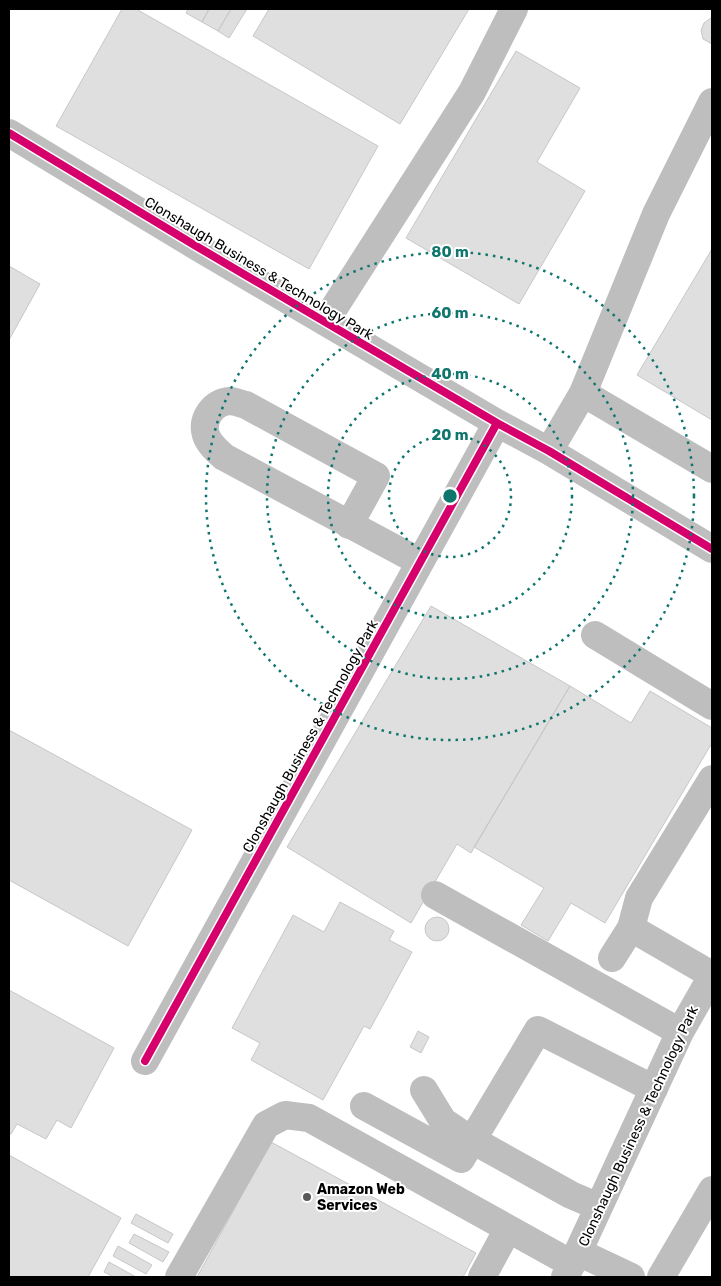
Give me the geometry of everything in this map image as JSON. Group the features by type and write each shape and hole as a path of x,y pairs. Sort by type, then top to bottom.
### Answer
{"street":[{"path":"325,322 472,92 514,9"},
{"path":"549,451 583,393 656,214 712,102"},
{"name":"Clonshaugh Business & Technology Park","path":"9,133 325,322 497,423 549,451 712,549"},
{"path":"583,393 712,469"},
{"path":"349,525 376,476 246,405 231,401 218,405 208,413 204,426 206,437 224,457 349,525 420,562"},
{"name":"Clonshaugh Business & Technology Park","path":"145,1061 497,423"},
{"path":"595,635 710,700"},
{"path":"612,958 631,928 639,898 712,779"},
{"path":"435,895 680,1032"},
{"path":"631,928 712,975"},
{"name":"Clonshaugh Business & Technology Park","path":"572,1264 680,1032 712,975"},
{"path":"364,1106 461,1158 473,1141 538,1030 654,1089"},
{"path":"424,1090 443,1121 473,1141 571,1195 599,1207"},
{"path":"179,1277 266,1125 285,1115 309,1118 572,1264 632,1277"},
{"path":"661,1277 712,1190"},
{"path":"482,1277 508,1229"}],"building":[{"path":"122,9 136,9 378,146 309,269 56,126"},
{"path":"188,9 209,9 202,22 186,13"},
{"path":"209,9 231,9 218,31 202,22"},
{"path":"231,9 247,9 229,38 218,31"},
{"path":"269,9 469,9 400,124 253,36"},
{"path":"711,18 712,44 703,39 701,30 704,23"},
{"path":"516,51 580,88 537,162 585,191 519,304 406,238"},
{"path":"712,249 712,420 637,375"},
{"path":"9,266 40,284 9,340"},
{"path":"431,606 570,686 471,853 457,844 411,923 287,847"},
{"path":"570,686 631,723 650,691 712,728 712,743 605,923 571,903 548,941 521,925 544,888 474,847"},
{"path":"9,730 192,830 128,946 9,880"},
{"path":"340,902 394,931 389,940 412,952 370,1029 364,1026 323,1100 251,1060 260,1043 232,1028 293,915 324,932"},
{"path":"437,917 446,920 449,929 446,938 437,941 428,938 425,929 428,920"},
{"path":"9,990 114,1048 71,1128 57,1120 46,1139 17,1124 11,1134 9,1133"},
{"path":"418,1031 429,1037 421,1053 410,1047"},
{"name":"Amazon Web Services","path":"271,1142 476,1253 463,1277 197,1277"},
{"path":"9,1155 121,1218 88,1277 9,1277"},
{"path":"136,1214 173,1234 168,1243 131,1223"},
{"path":"134,1234 169,1252 163,1262 129,1243"},
{"path":"118,1246 152,1265 146,1274 113,1256"},
{"path":"109,1262 136,1277 114,1277 104,1272"}],"cycle path":[{"path":"9,133 196,246 497,423 549,451 712,549"},
{"path":"145,1061 497,423"}],"place":[{"name":"Amazon Web Services","path":"307,1197"}]}
